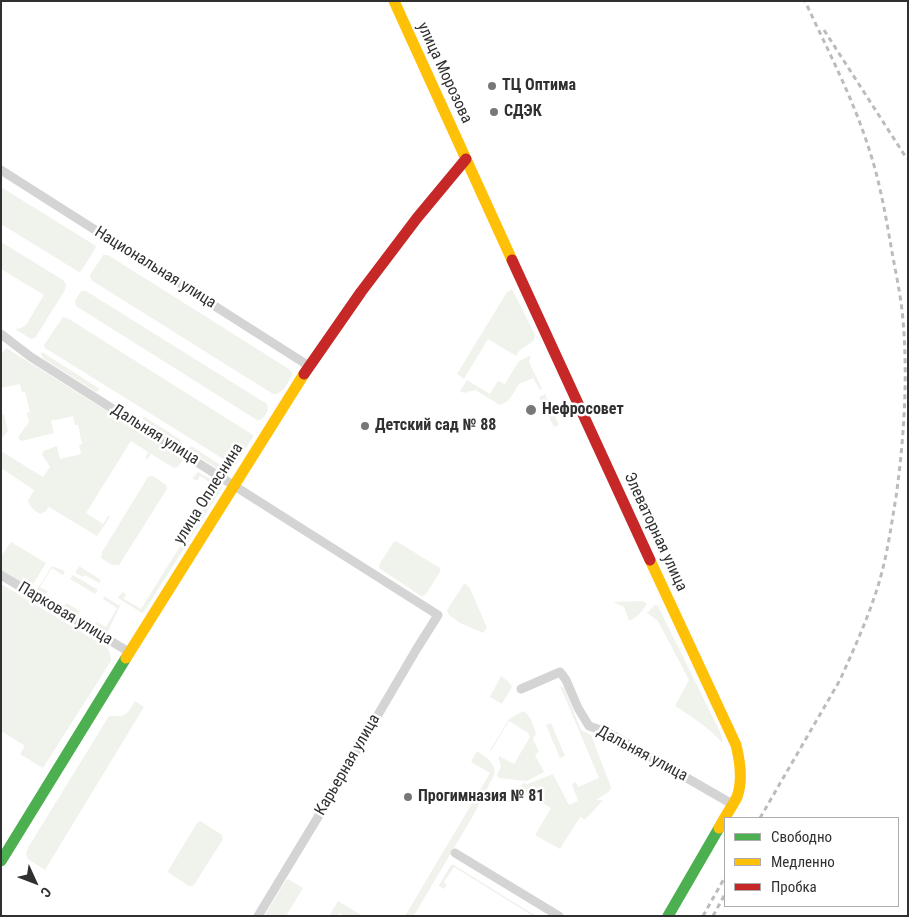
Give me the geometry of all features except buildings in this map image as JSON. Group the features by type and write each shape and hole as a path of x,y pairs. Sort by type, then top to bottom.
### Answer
{"main road":[{"name":"улица Морозова","path":"394,1 466,159"},
{"name":"улица Оплеснина","path":"1,861 129,652 309,366 394,248 466,159"},
{"name":"Элеваторная улица","path":"466,159 732,735 739,756 741,777 738,792 725,817"},
{"name":"Элеваторная улица","path":"668,916 724,818"}],"street":[{"name":"Национальная улица","path":"1,170 309,366"},
{"name":"Дальняя улица","path":"1,334 31,357 438,615"},
{"name":"Парковая улица","path":"1,575 129,652"},
{"name":"Карьерная улица","path":"258,916 438,615"},
{"name":"Дальняя улица","path":"520,689 560,672 566,680 578,708 590,726 609,734 732,804"},
{"path":"455,853 559,916"}],"shaded area":[{"path":"1,187 96,246 82,270 79,272 1,224"},
{"path":"1,242 63,280 66,285 65,290 35,338 31,339 15,329 26,325 44,295 1,269"},
{"path":"103,255 108,255 289,369 293,374 285,387 277,394 273,394 91,280 90,275"},
{"path":"512,289 535,335 534,339 521,349 516,356 488,339 464,379 457,374 507,292"},
{"path":"81,291 86,291 267,404 268,410 264,417 257,420 76,306 75,301"},
{"path":"63,317 253,435 236,464 233,465 45,348 44,345"},
{"path":"6,348 183,460 178,467 174,468 151,454 147,459 145,458 148,452 131,441 86,513 103,524 108,516 110,517 97,536 49,507 40,514 33,509 28,501 34,490 1,468 1,451 43,477 50,467 42,455 43,451 57,446 60,459 81,454 79,445 82,444 78,425 75,425 73,416 51,421 54,433 22,441 19,439 18,437 29,422 27,413 30,412 25,392 22,392 20,384 1,388 1,354"},
{"path":"42,352 100,389 96,392 44,359 41,354"},
{"path":"531,355 529,362 542,389 540,390 533,378 519,384 509,400 500,405 475,390 464,393 460,391 467,380 490,394 498,381 505,384 518,362"},
{"path":"545,394 559,425 554,427 539,397"},
{"path":"4,414 8,431 1,439 1,415"},
{"path":"143,416 181,440 178,444 144,422"},
{"path":"191,446 230,471 224,473 188,450"},
{"path":"198,472 222,486 222,488 142,613 118,598 122,592 126,594 124,599 141,609 217,487 200,476 197,481 192,478"},
{"path":"153,476 166,485 167,489 119,565 112,565 101,558 102,552 148,477"},
{"path":"396,541 440,568 440,572 423,596 379,568 379,565"},
{"path":"11,542 46,563 31,588 1,570 1,556"},
{"path":"52,566 65,571 63,575 52,568 40,587 48,591 46,594 64,606 66,603 80,611 78,614 95,624 97,622 106,627 117,608 103,599 104,596 120,606 107,633 105,634 36,591"},
{"path":"79,566 101,580 99,583 85,575 83,577 75,573"},
{"path":"73,575 98,590 95,594 70,579"},
{"path":"1,584 106,647 110,655 111,661 43,768 20,754 25,746 1,731"},
{"path":"464,584 470,588 487,628 483,633 460,623 449,615 447,610"},
{"path":"643,601 647,604 637,616 629,621 624,607 613,602"},
{"path":"655,605 658,606 722,736 722,743 706,727 675,706 689,680 658,621 647,613"},
{"path":"501,676 512,687 502,704 490,697"},
{"path":"560,686 564,688 581,730 591,735 611,787 610,791 596,800 603,800 585,820 580,817 560,849 535,835 551,808 519,790 523,783 527,784 553,774 569,805 578,801 572,784 576,782 578,787 599,778"},
{"path":"135,701 144,707 45,870 28,859 26,853 29,846 109,716 125,714"},
{"path":"523,711 529,717 536,733 533,739 539,752 535,755 544,772 527,781 499,778 497,775 501,767 499,756 514,764 530,737 528,733 509,721 490,750 509,719"},
{"path":"551,723 565,756 560,758 546,725"},
{"path":"477,751 492,764 494,775 473,816 416,912 413,916 405,916 490,773 471,762"},
{"path":"200,821 222,835 223,839 194,885 189,886 168,871"},
{"path":"451,865 454,865 536,916 533,916 454,867 444,882 447,885 444,889 439,886"},
{"path":"288,879 303,888 286,916 264,916 286,880"},
{"path":"338,901 363,916 344,916 339,913 337,916 329,916"}],"railway":[{"path":"761,817 840,680 874,598 886,553 896,497 904,408 905,364 902,311 879,183 854,109 805,1"},
{"path":"824,30 907,159"},
{"path":"703,916 724,879"},
{"path":"713,916 724,896"}],"traffic: fast":[{"path":"1,861 126,658"},
{"path":"668,916 719,828"}],"traffic: slow":[{"path":"394,1 512,260"},
{"path":"126,658 304,374"},
{"path":"650,560 736,745 740,771 739,791 726,817"},
{"path":"719,828 724,820"}],"traffic: jam":[{"path":"304,374 361,292 417,218 466,159"},
{"path":"512,260 650,560"}],"place":[{"name":"ТЦ Оптима","path":"492,86"},
{"name":"СДЭК","path":"494,112"},
{"name":"Нефросовет","path":"531,410"},
{"name":"Детский сад № 88","path":"365,426"},
{"name":"Прогимназия № 81","path":"408,797"}]}
